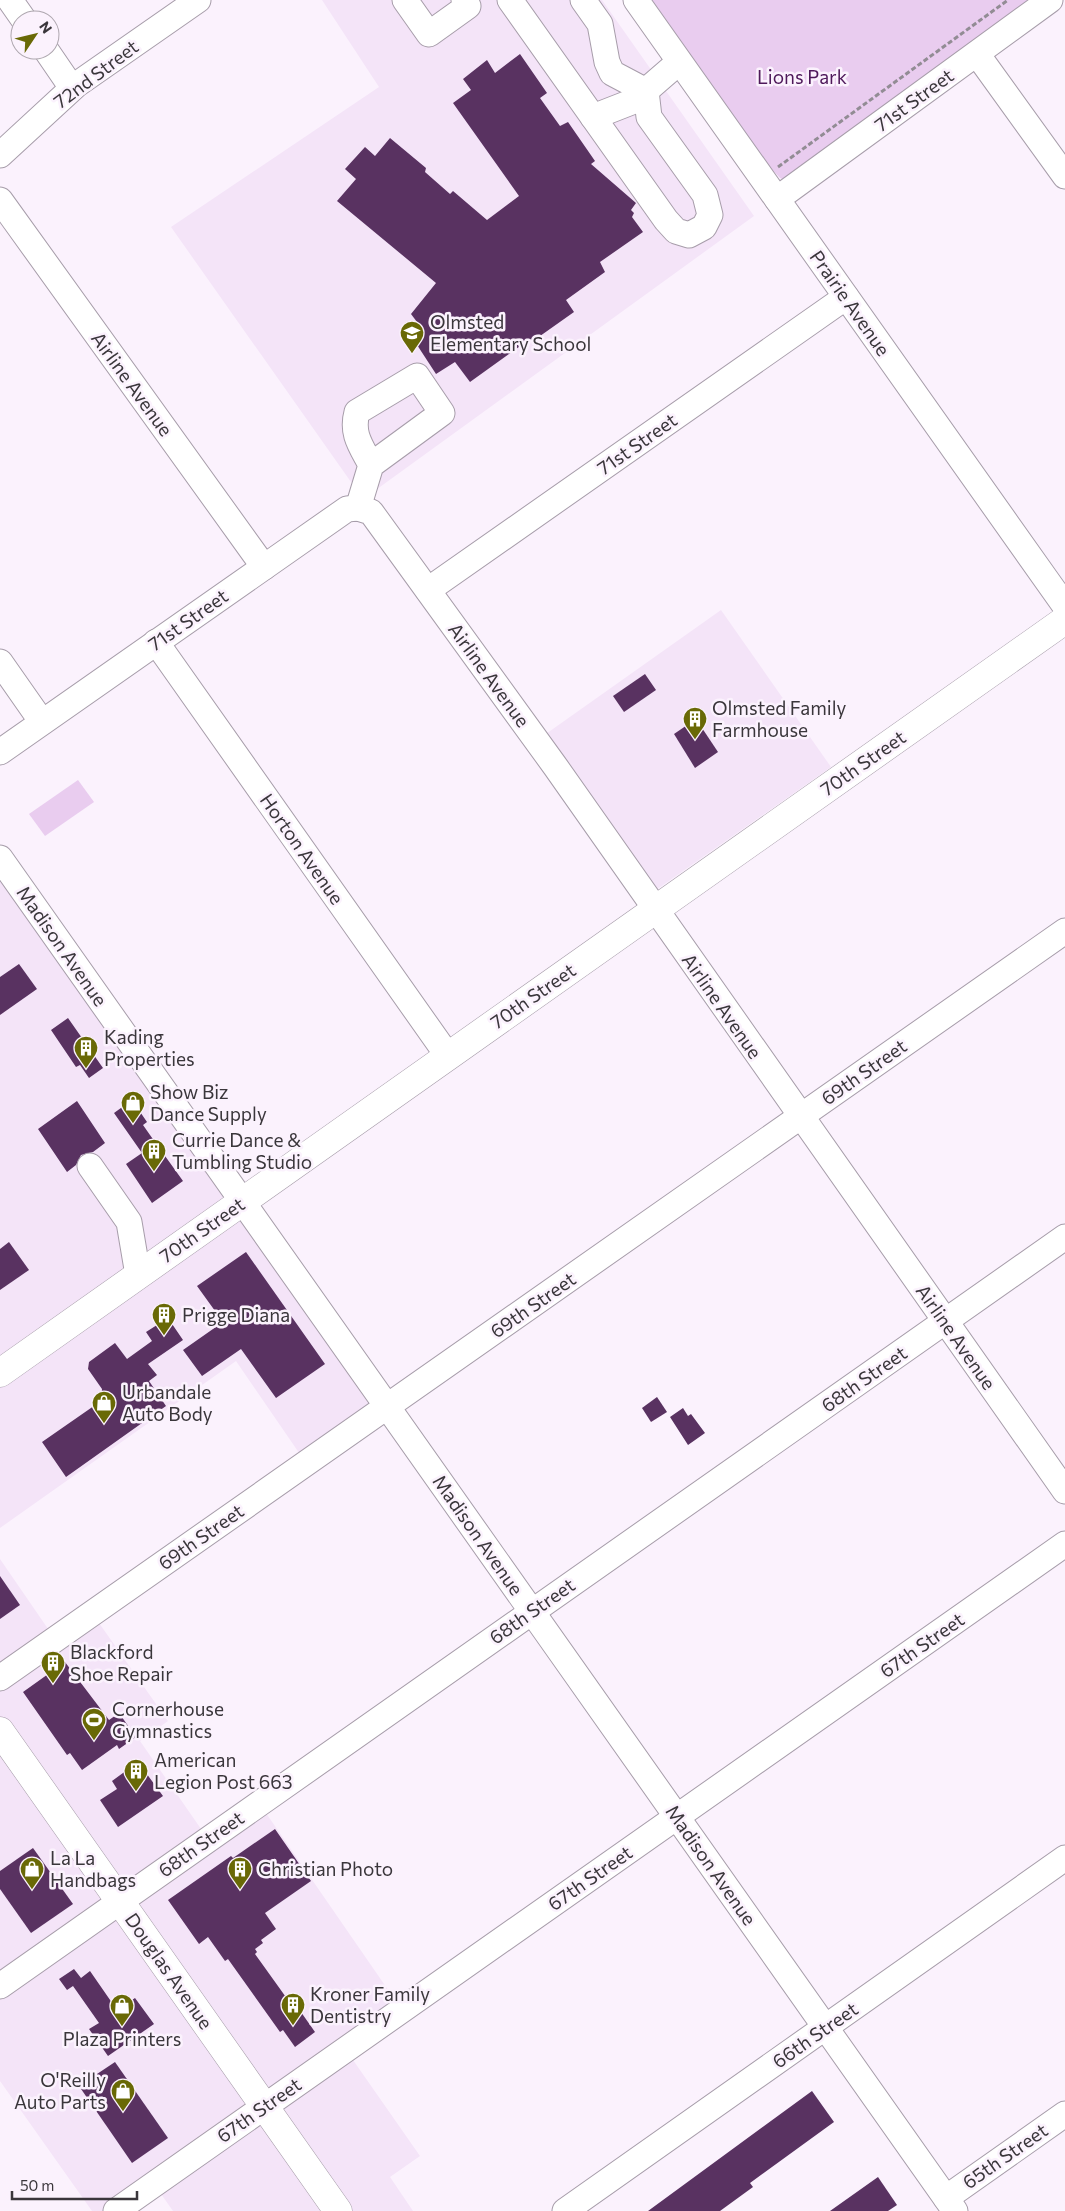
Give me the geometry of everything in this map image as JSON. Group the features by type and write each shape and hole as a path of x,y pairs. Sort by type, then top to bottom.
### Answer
{"main road":[{"name":"70th Street","path":"0,1372 1065,620"},
{"name":"Douglas Avenue","path":"0,1731 338,2211"}],"street":[{"name":"72nd Street","path":"0,155 72,88 198,0"},
{"path":"405,0 430,34 468,6 464,0"},
{"path":"510,0 666,220 676,231 690,235 704,227 710,215 705,195 649,117 646,91"},
{"path":"583,0 600,24 606,62 612,73 646,91"},
{"name":"Prairie Avenue","path":"636,0 1065,606"},
{"name":"71st Street","path":"777,199 1050,0"},
{"path":"977,54 1065,176"},
{"path":"53,60 72,88"},
{"path":"593,117 634,101 680,62"},
{"name":"Airline Avenue","path":"0,200 264,567"},
{"name":"71st Street","path":"428,590 846,297"},
{"path":"368,514 370,465"},
{"name":"71st Street","path":"0,752 347,509 368,514"},
{"name":"Airline Avenue","path":"368,514 428,590 555,766 654,910 1065,1492"},
{"name":"Horton Avenue","path":"156,642 448,1056"},
{"path":"0,662 42,722"},
{"name":"Madison Avenue","path":"0,858 951,2204"},
{"name":"69th Street","path":"0,1678 1065,931"},
{"path":"90,1166 129,1222 138,1275"},
{"name":"68th Street","path":"0,1986 1065,1237"},
{"name":"67th Street","path":"116,2211 1065,1544"},
{"name":"66th Street","path":"564,2211 1065,1858"},
{"name":"65th Street","path":"951,2204 1065,2114"}],"path":[{"path":"762,179 1008,0"}],"shaded area":[{"name":"Olmsted Elementary School","path":"322,0 602,0 754,216 373,492 351,482 171,227 379,87"},
{"path":"721,610 831,767 656,890 543,736"},
{"path":"0,858 387,1406 306,1463 236,1361 0,1528"},
{"path":"0,1559 55,1639 92,1613 168,1721 140,1741 208,1839 259,1803 402,2010 346,2050 420,2156 390,2177 413,2211 173,2211 154,2184 116,2211 92,2211 0,2081"}],"green space":[{"name":"Lions Park","path":"652,0 1039,0 787,181 780,178 768,165"},
{"path":"78,780 94,802 45,836 29,814"}],"building":[{"name":"Olmsted Elementary School","path":"520,54 547,93 540,98 560,126 568,122 595,161 591,164 636,203 631,210 634,213 632,217 643,232 600,262 605,272 566,300 574,312 533,341 530,339 470,382 455,362 436,374 406,328 417,322 411,314 436,283 337,201 356,179 345,169 365,147 375,156 390,138 426,168 425,172 450,194 453,191 487,220 519,196 453,103 471,90 463,79 487,60 495,73"},
{"path":"645,674 656,690 624,712 613,696"},
{"name":"Olmsted Family Farmhouse","path":"696,719 718,752 695,768 674,734"},
{"path":"19,964 37,989 0,1015 0,977"},
{"path":"68,1018 103,1068 89,1078 80,1065 76,1067 51,1030"},
{"name":"Currie Dance & Tumbling Studio","path":"132,1100 147,1122 143,1125 183,1181 152,1203 126,1164 142,1153 114,1113"},
{"path":"77,1101 105,1143 93,1152 81,1155 76,1165 67,1172 38,1129"},
{"path":"9,1242 29,1270 0,1290 0,1249"},
{"path":"246,1252 325,1364 276,1398 241,1349 202,1376 183,1350 223,1322 197,1286"},
{"name":"Urbandale Auto Body","path":"168,1318 183,1340 148,1364 157,1375 149,1381 166,1406 66,1477 42,1442 101,1401 102,1389 88,1369 89,1362 115,1343 127,1359 152,1341 146,1332"},
{"path":"657,1397 667,1412 651,1422 642,1408"},
{"path":"683,1408 688,1416 691,1414 705,1433 688,1445 670,1417"},
{"path":"0,1576 20,1605 0,1619"},
{"path":"65,1662 109,1720 119,1713 136,1737 119,1749 117,1745 82,1770 70,1753 67,1755 23,1692"},
{"name":"American Legion Post 663","path":"138,1762 163,1796 118,1827 100,1800 117,1789 112,1781"},
{"name":"Christian Photo","path":"275,1829 311,1881 265,1913 276,1929 261,1940 263,1943 255,1949 257,1952 255,1954 293,2007 296,2005 315,2032 295,2047 283,2030 280,2032 228,1959 225,1961 208,1937 199,1944 168,1900 231,1856 233,1858"},
{"path":"33,1848 73,1904 31,1933 0,1889 0,1871"},
{"path":"74,1969 81,1978 90,1971 117,2010 135,1998 154,2024 108,2056 89,2029 99,2023 73,1986 67,1990 59,1979"},
{"name":"O'Reilly Auto Parts","path":"115,2062 168,2138 132,2163 79,2086"},
{"path":"812,2091 834,2122 750,2183 753,2187 720,2211 648,2211"},
{"path":"878,2177 897,2205 888,2211 830,2211"}],"place":[{"name":"Olmsted Elementary School","path":"412,354"},
{"name":"Olmsted Family Farmhouse","path":"695,740"},
{"name":"Kading Properties","path":"86,1069"},
{"name":"Show Biz Dance Supply","path":"133,1124"},
{"name":"Currie Dance & Tumbling Studio","path":"154,1172"},
{"name":"Prigge Diana","path":"164,1336"},
{"name":"Urbandale Auto Body","path":"104,1424"},
{"name":"Blackford Shoe Repair","path":"53,1684"},
{"name":"Cornerhouse Gymnastics","path":"94,1741"},
{"name":"American Legion Post 663","path":"136,1792"},
{"name":"La La Handbags","path":"32,1890"},
{"name":"Christian Photo","path":"240,1890"},
{"name":"Kroner Family Dentistry","path":"293,2026"},
{"name":"Plaza Printers","path":"122,2027"},
{"name":"O'Reilly Auto Parts","path":"123,2112"}]}
